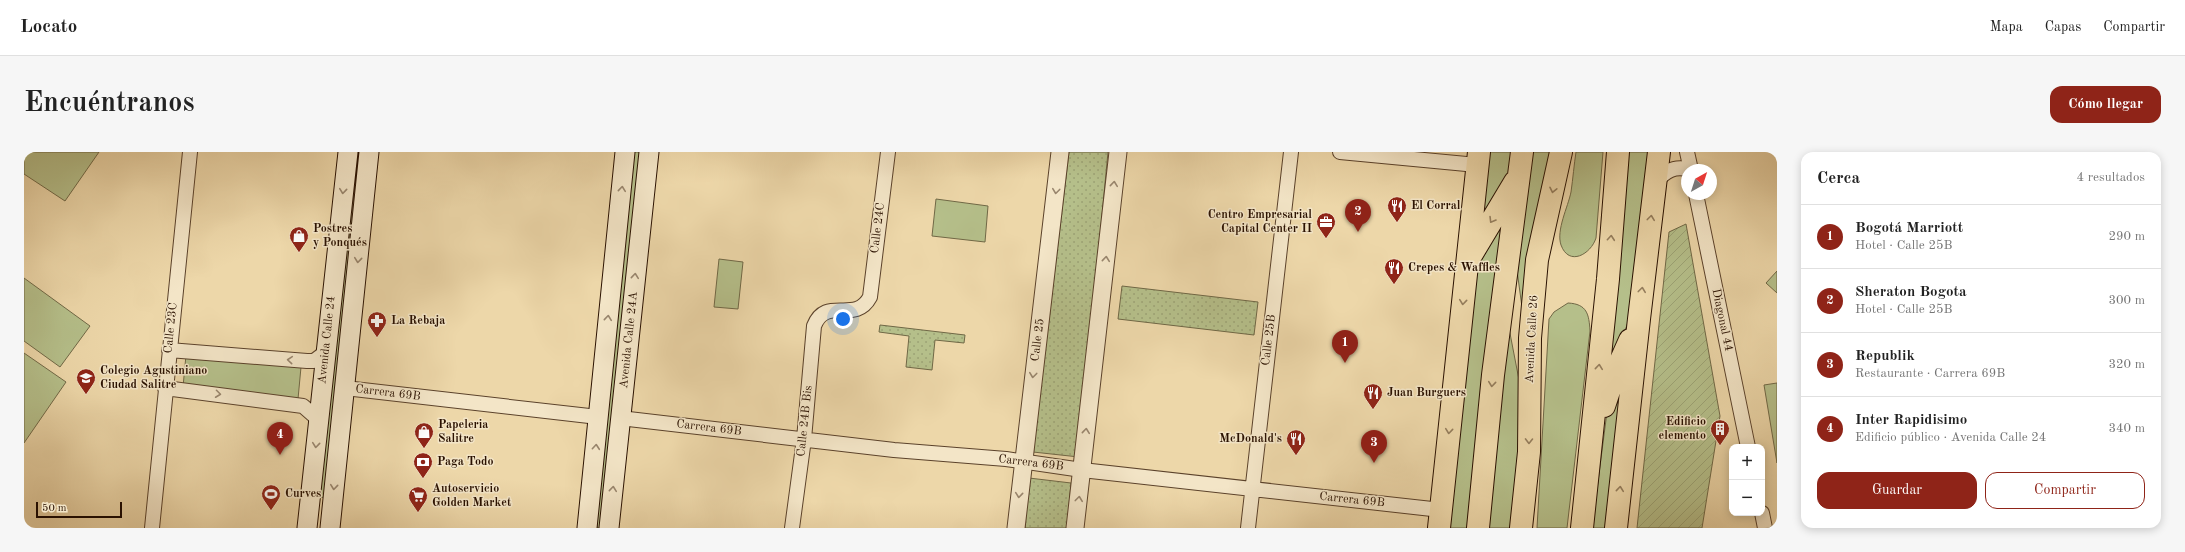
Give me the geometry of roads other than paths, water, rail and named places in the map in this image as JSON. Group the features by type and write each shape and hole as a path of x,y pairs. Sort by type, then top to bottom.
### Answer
{"main road":[{"name":"Avenida Calle 24","path":"307,528 348,152"},
{"name":"Avenida Calle 24","path":"330,527 369,152"},
{"name":"Avenida Calle 24A","path":"588,528 625,152"},
{"name":"Avenida Calle 24A","path":"609,528 648,152"},
{"path":"1478,528 1493,375 1522,152"},
{"name":"Avenida Calle 26","path":"1521,528 1529,452 1530,338 1537,260 1561,152"},
{"path":"1582,528 1608,279 1618,152"},
{"path":"1616,528 1659,152"},
{"path":"1440,519 1478,158"},
{"path":"1467,263 1520,174"},
{"path":"1510,244 1514,312 1529,402"},
{"path":"1588,476 1602,413 1614,376 1639,319"}],"street":[{"name":"Calle 23C","path":"152,528 190,152"},
{"name":"Calle 24C","path":"820,315 832,310 852,311 866,303 870,296 888,152"},
{"name":"Calle 25","path":"1016,528 1060,152"},
{"path":"1075,528 1118,152"},
{"name":"Calle 25B","path":"1248,528 1290,152"},
{"path":"1340,152 1478,158"},
{"path":"1687,152 1689,164"},
{"path":"1656,182 1672,169 1681,170"},
{"name":"Diagonal 44","path":"1697,200 1747,444"},
{"name":"Calle 24B Bis","path":"792,528 804,439 814,326 820,315"},
{"path":"169,350 307,361 314,361 326,352"},
{"path":"165,388 303,406 319,420"},
{"name":"Carrera 69B","path":"345,388 598,417"},
{"name":"Carrera 69B","path":"620,418 1023,462 1252,490 1440,519"},
{"path":"1763,516 1765,528"}],"place":[{"name":"El Corral","path":"1397,223"},
{"name":"Sheraton Bogota","path":"1358,232"},
{"name":"Centro Empresarial Capital Center II","path":"1326,239"},
{"name":"Postres y Ponqués","path":"299,253"},
{"name":"Crepes & Waffles","path":"1394,285"},
{"name":"La Rebaja","path":"377,338"},
{"name":"Bogotá Marriott","path":"1345,363"},
{"name":"Colegio Agustiniano Ciudad Salitre","path":"86,395"},
{"name":"Juan Burguers","path":"1373,410"},
{"name":"Edificio elemento","path":"1720,446"},
{"name":"Papeleria Salitre","path":"424,449"},
{"name":"Inter Rapidisimo","path":"280,455"},
{"name":"McDonald's","path":"1296,456"},
{"name":"Republik","path":"1374,463"},
{"name":"Paga Todo","path":"423,479"},
{"name":"Curves","path":"271,511"},
{"name":"Autoservicio Golden Market","path":"418,513"}]}
